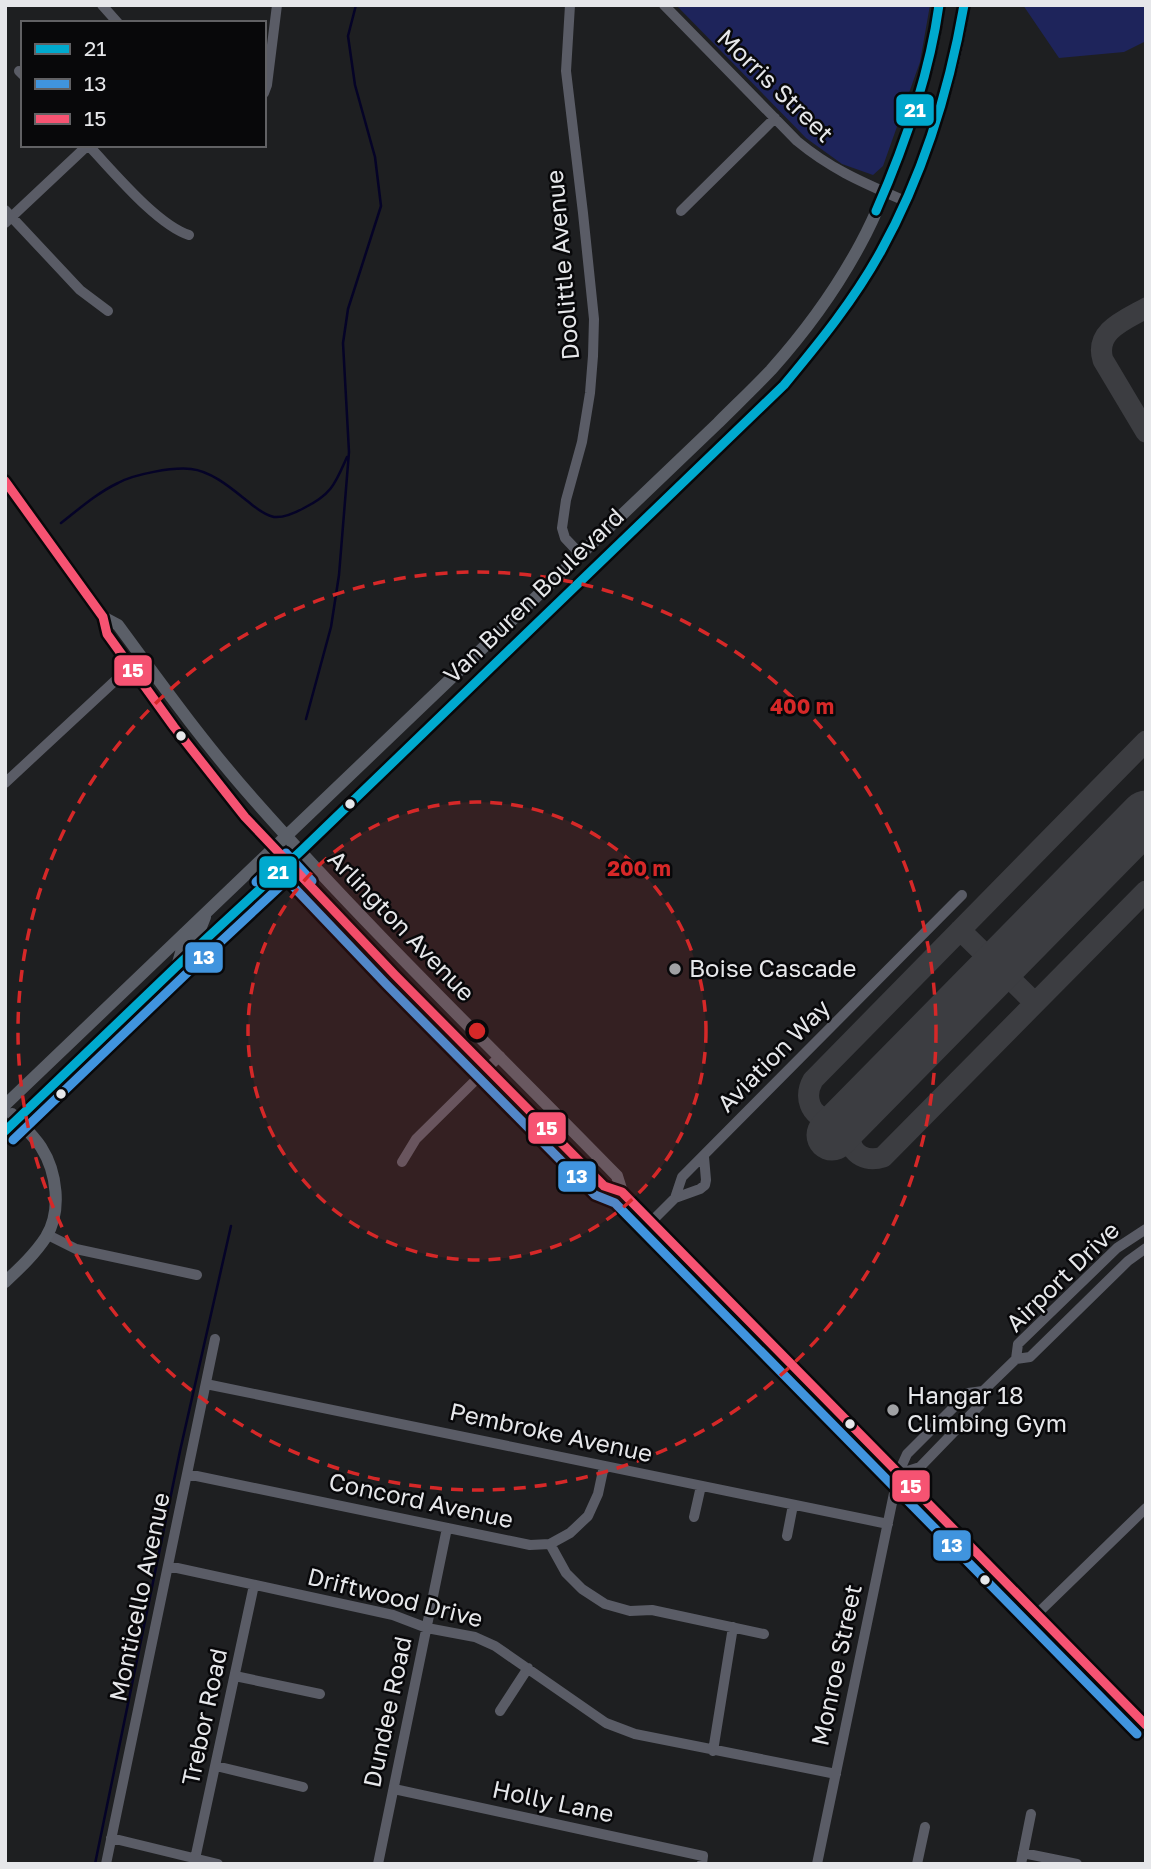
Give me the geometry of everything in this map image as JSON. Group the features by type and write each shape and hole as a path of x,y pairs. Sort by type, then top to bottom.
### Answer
{"main road":[{"name":"Van Buren Boulevard","path":"5,1106 718,423 794,343 816,314 866,234 915,107 933,45 939,5"},
{"name":"Van Buren Boulevard","path":"5,1131 177,965 301,851 784,385 827,333 861,284 881,251 905,201 946,89 964,5"},
{"name":"Arlington Avenue","path":"5,481 103,617 107,634 232,802 273,848 487,1069 604,1186 622,1192"},
{"name":"Arlington Avenue","path":"103,617 118,625 222,762 406,964 617,1176 622,1192 651,1222 1146,1725"},
{"path":"131,666 139,662 169,694"},
{"path":"177,965 180,953 199,932 206,913"},
{"path":"124,1017 134,996 163,967 164,953"},
{"path":"5,1106 43,1150 54,1179 55,1201 53,1222 48,1234 32,1256 5,1282"}],"street":[{"path":"266,88 277,5"},
{"name":"Doolittle Avenue","path":"570,5 566,71 583,213 593,319 593,356 582,442 566,500 562,528 565,538 581,555"},
{"name":"Morris Street","path":"664,5 817,158 905,201"},
{"path":"104,6 116,21"},
{"path":"681,211 775,118"},
{"path":"86,147 7,217 80,290 108,311"},
{"path":"90,147 146,205 176,231 189,235"},
{"path":"5,783 131,666"},
{"name":"Aviation Way","path":"675,1198 682,1177 962,895"},
{"path":"402,1162 416,1139 500,1056"},
{"name":"Aviation Way","path":"651,1222 675,1198 705,1185 704,1157"},
{"name":"Airport Drive","path":"1016,1359 1018,1344 1117,1248 1146,1228"},
{"path":"48,1234 76,1250 197,1275"},
{"name":"Airport Drive","path":"898,1474 920,1467 980,1405 983,1391 1016,1359 1030,1357 1128,1261 1146,1248"},
{"name":"Monticello Avenue","path":"106,1864 215,1339"},
{"name":"Pembroke Avenue","path":"206,1384 888,1524"},
{"name":"Airport Drive","path":"898,1474 907,1454 968,1393 983,1391"},
{"path":"604,1466 598,1494 587,1516 570,1533 550,1544 566,1573 582,1589 605,1604 631,1611 652,1610 764,1633"},
{"name":"Concord Avenue","path":"187,1474 530,1545 550,1544"},
{"name":"Monroe Street","path":"817,1864 898,1474"},
{"path":"694,1517 701,1486"},
{"path":"787,1536 793,1505"},
{"path":"1037,1615 1146,1508"},
{"name":"Dundee Road","path":"378,1864 447,1528"},
{"name":"Driftwood Drive","path":"168,1566 393,1615 427,1628 475,1637 495,1646 606,1723 635,1734 836,1774"},
{"name":"Trebor Road","path":"195,1859 254,1585"},
{"path":"713,1751 733,1627"},
{"path":"500,1711 528,1668"},
{"path":"235,1676 320,1694"},
{"path":"216,1766 303,1787"},
{"name":"Holly Lane","path":"394,1788 703,1860"},
{"path":"1031,1814 1022,1859 1077,1864"},
{"path":"917,1864 925,1827"},
{"path":"111,1838 218,1864"}],"shaded area":[{"path":"676,5 930,5 920,62 883,166 873,175 842,164 806,138"},
{"path":"1023,5 1146,5 1146,41 1124,52 1059,58"}],"waterway":[{"path":"306,719 331,627 339,575 349,452 343,343 348,309 381,206 375,157 355,85 348,36 356,5"},
{"path":"61,523 110,487 134,477 174,469 198,470 227,485 266,514 274,517 286,516 327,493 347,457"},
{"path":"95,1864 180,1451 231,1226"}],"taxiway":[{"path":"1146,308 1113,328 1103,341 1101,350 1103,360 1146,432"},
{"path":"1146,741 813,1080 809,1093 813,1110 830,1119 852,1114 850,1137 853,1149 866,1158 883,1157 1146,891"},
{"path":"960,930 1035,1003"}],"runway":[{"path":"832,1135 1146,816"}],"transit line":[{"name":"21","path":"876,211 915,110 935,32 939,5"},
{"name":"21","path":"5,1131 301,851 784,385 848,304 871,269 910,193 942,101 964,5"},
{"name":"15","path":"5,481 103,617 107,634 174,727 245,817 395,975 604,1186 622,1192 1146,1725"},
{"name":"13","path":"256,882 286,853 312,881"},
{"name":"13","path":"13,1140 287,880 595,1195 615,1203 1137,1734"}],"place":[{"name":"Boise Cascade","path":"675,969"},
{"name":"Hangar 18 Climbing Gym","path":"893,1410"}]}
